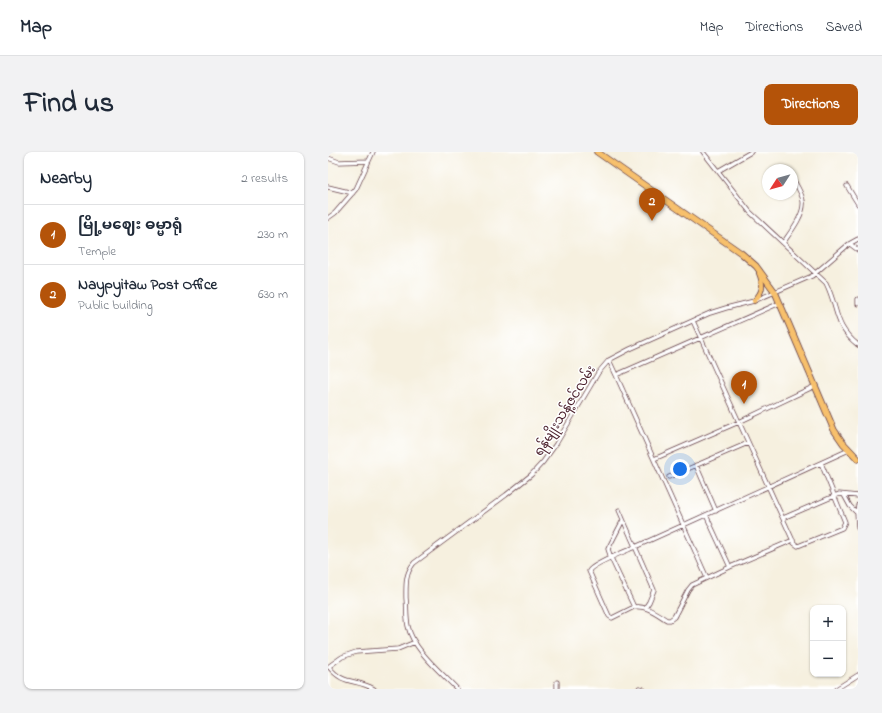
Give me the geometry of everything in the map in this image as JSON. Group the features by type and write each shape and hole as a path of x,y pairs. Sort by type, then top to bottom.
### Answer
{"highway":[{"path":"598,152 741,253 756,266 780,303 834,430 858,459"}],"main road":[{"path":"754,301 760,296 763,286 756,266"}],"street":[{"path":"328,218 335,213 356,189 373,152"},
{"path":"703,152 750,212 826,283 842,330 858,346"},
{"path":"718,172 751,152"},
{"path":"328,158 339,162 369,161"},
{"path":"847,186 858,204"},
{"path":"328,187 353,193"},
{"path":"783,243 802,211 804,203 798,188"},
{"name":"ရန်မျိုးသန့်ဇင်လမ်း","path":"457,689 419,650 408,626 406,593 407,576 414,563 531,475 556,444 598,373 609,360 694,320 726,308 754,301 815,273 858,239"},
{"path":"850,244 858,250"},
{"path":"858,299 858,304"},
{"path":"616,374 780,303"},
{"path":"694,320 782,518 793,540 798,546 842,528 845,522 820,463"},
{"path":"609,360 707,578"},
{"path":"654,458 739,422 815,386"},
{"path":"669,477 748,443"},
{"path":"793,540 730,566 692,586 688,590 676,613 670,620 667,620 645,608 634,607 612,618 609,616 589,571 591,568 611,558 849,450"},
{"path":"696,465 716,511"},
{"path":"782,518 839,494 858,496"},
{"path":"844,495 850,506 857,513"},
{"path":"858,505 858,528"},
{"path":"619,510 654,590 645,608"},
{"path":"706,515 730,566"},
{"path":"623,520 608,549 634,607"},
{"path":"374,689 366,685 342,679 335,675 328,667 342,657 356,652 398,649 415,642"},
{"path":"836,689 858,676"},
{"path":"557,682 557,689"}],"place":[{"name":"Naypyitaw Post Office","path":"652,221"},
{"name":"မြို့မဈေး ဓမ္မာရုံ","path":"744,404"}]}
